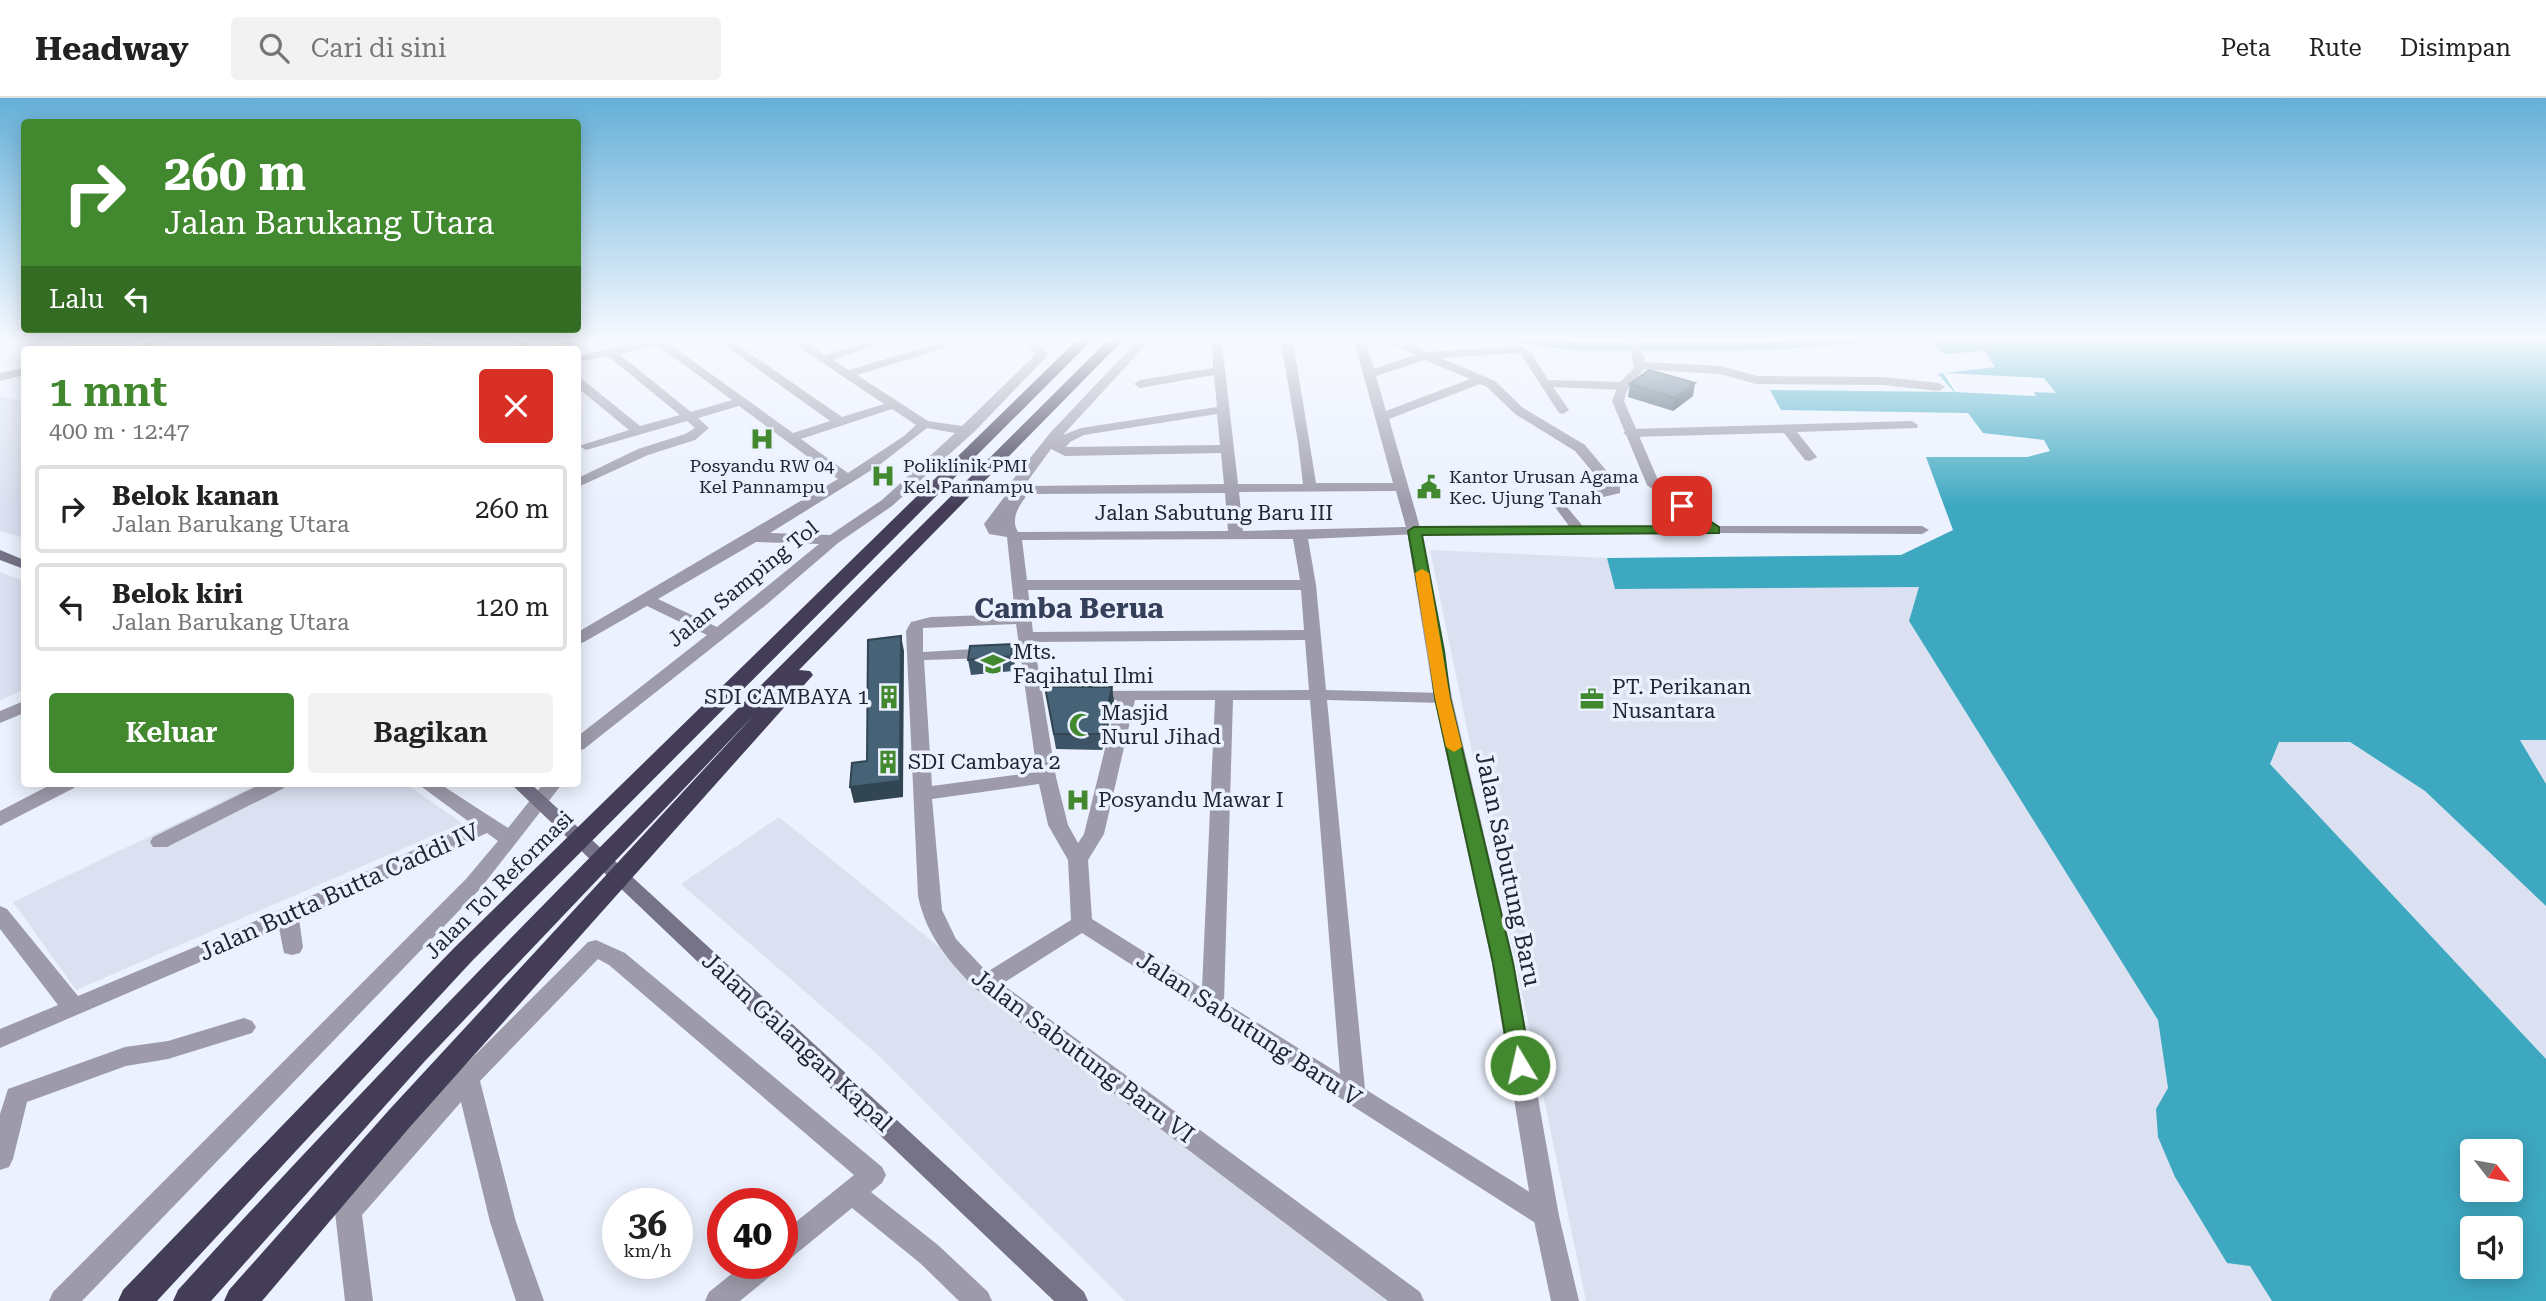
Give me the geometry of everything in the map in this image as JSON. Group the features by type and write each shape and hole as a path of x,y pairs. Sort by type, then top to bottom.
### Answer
{"highway":[{"name":"Jalan Tol Reformasi","path":"135,1301 319,1104 507,910 1033,393"},
{"path":"190,1301 385,1085 536,926 1064,393"},
{"path":"241,1301 399,1119 997,461"}],"main road":[{"path":"0,555 21,564"},
{"name":"Jalan Galangan Kapal","path":"523,787 1074,1301"}],"street":[{"path":"592,393 638,430"},
{"path":"581,481 625,459 690,437 702,429 659,393"},
{"path":"728,393 847,479"},
{"path":"799,393 839,421"},
{"path":"874,393 925,424 966,429"},
{"name":"Jalan Samping Tol","path":"581,743 833,540 900,493 1002,393"},
{"path":"1012,534 994,531 991,524 1018,488 1016,485 1055,436 1095,393"},
{"path":"1222,393 1236,534"},
{"path":"1296,393 1310,488"},
{"name":"Jalan Sabutung Baru","path":"1375,393 1414,531 1437,651 1443,698 1503,963 1546,1216 1565,1301"},
{"path":"1381,417 1444,393"},
{"path":"1501,393 1518,411 1580,448 1615,489 1559,503 1580,531"},
{"path":"1551,393 1563,410"},
{"path":"1619,393 1618,401 1629,433 1652,482 1714,530"},
{"path":"582,445 740,402"},
{"path":"791,438 892,405"},
{"path":"1225,409 1081,432 1069,436 1059,449 1065,452 1227,449"},
{"path":"581,637 847,479 916,436 925,424"},
{"path":"1629,433 1912,425"},
{"path":"1787,428 1810,457"},
{"path":"582,445 625,459"},
{"path":"985,984 1082,923 1078,860 1058,825 1047,777 1042,695 1026,636 1012,534 1006,522 1021,492 1400,486"},
{"name":"Jalan Sabutung Baru III","path":"1012,534 1300,535 1414,531 1922,530"},
{"path":"1300,535 1313,635 1354,1096"},
{"path":"751,537 833,540"},
{"path":"1019,584 1308,585"},
{"path":"645,600 718,634"},
{"name":"Jalan Sabutung Baru VI","path":"1026,636 965,620 922,623 915,627 930,909 943,941 985,984 1410,1301"},
{"path":"928,656 1026,636 1313,635"},
{"path":"1074,695 1443,698"},
{"path":"1078,860 1094,834 1127,695"},
{"path":"1213,1005 1224,695"},
{"path":"0,718 21,708"},
{"path":"922,794 1047,777"},
{"path":"0,819 61,787"},
{"path":"160,842 271,787"},
{"path":"431,787 487,825"},
{"path":"509,841 551,787"},
{"name":"Jalan Butta Butta Caddi IV","path":"0,1039 288,916 487,825 498,830 509,841 473,884 63,1301"},
{"path":"0,914 74,1008"},
{"path":"288,916 292,947"},
{"name":"Jalan Sabutung Baru V","path":"1082,923 1546,1216"},
{"path":"359,1301 348,1212 467,1078 596,948 617,959 873,1175 798,1236"},
{"path":"0,1159 17,1096 125,1057 168,1050 244,1027"},
{"path":"467,1078 502,1222 530,1301"},
{"path":"852,1192 929,1254 978,1301"},
{"path":"719,1301 746,1279"}],"shaded area":[{"path":"0,396 21,401 21,537 0,531"},
{"path":"1430,550 1607,558 1616,589 1919,587 1909,621 2158,1020 2168,1088 2156,1109 2272,1301 1586,1301"},
{"path":"0,572 21,580 21,690 0,701"},
{"path":"2520,739 2546,740 2546,784"},
{"path":"2279,742 2349,742 2425,791 2546,906 2546,1059 2270,764"},
{"path":"252,787 410,787 462,823 76,990 13,902"},
{"path":"779,817 980,980 1403,1301 1125,1301 878,1055 681,884"}],"water":[{"path":"1772,393 2546,393 2546,740 2520,740 2546,784 2546,906 2425,791 2350,742 2279,742 2270,764 2546,1059 2546,1301 2272,1301 2250,1266 2227,1263 2175,1177 2158,1137 2156,1109 2168,1088 2158,1020 1909,621 1919,587 1615,589 1607,558 1901,555 1953,530 1926,457 2027,457 2050,451 2044,440 1983,433 1968,413 1781,410"}],"pier":[{"path":"1978,393 2035,393 2036,396"}],"building":[{"path":"1659,393 1681,393 1675,398"},
{"path":"901,636 900,781 850,787 852,763 867,761 868,640"},
{"path":"1013,644 1011,656 968,660 970,646"},
{"name":"Masjid Nurul Jihad","path":"1045,687 1112,687 1101,734 1054,734"}],"slow traffic":[{"path":"1422,573 1454,747"}],"place":[{"name":"Posyandu RW 04 Kel Pannampu","path":"762,439"},
{"name":"Poliklinik PMI Kel. Pannampu","path":"883,476"},
{"name":"Kantor Urusan Agama Kec. Ujung Tanah","path":"1429,487"},
{"name":"Mts. Faqihatul Ilmi","path":"993,664"},
{"name":"SDI CAMBAYA 1","path":"889,697"},
{"name":"PT. Perikanan Nusantara","path":"1592,699"},
{"name":"Masjid Nurul Jihad","path":"1081,725"},
{"name":"SDI Cambaya 2","path":"888,762"},
{"name":"Posyandu Mawar I","path":"1078,800"}],"district":[{"name":"Camba Berua","path":"1069,608"}],"route":[{"path":"1520,1065 1503,963 1443,698 1437,651 1414,531 1714,530 1682,506"}]}
